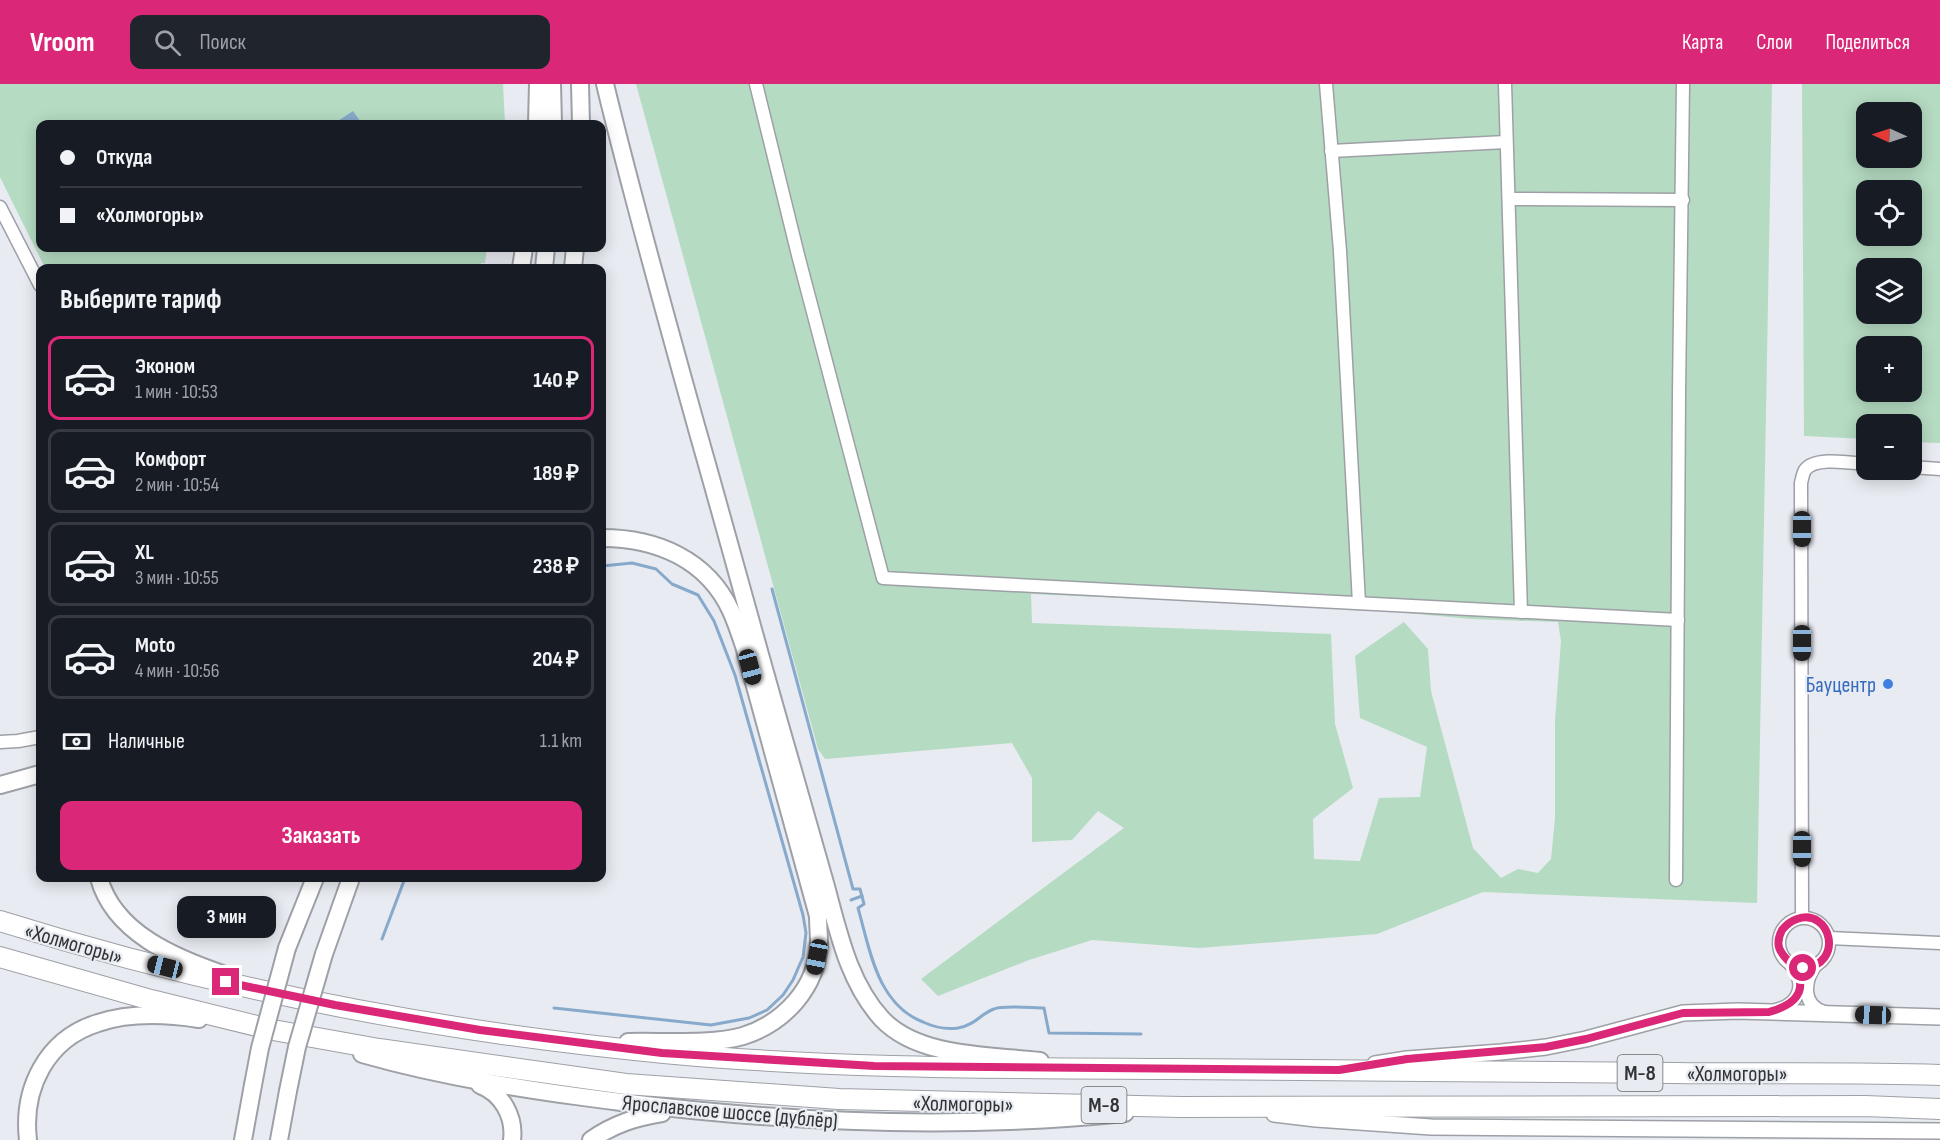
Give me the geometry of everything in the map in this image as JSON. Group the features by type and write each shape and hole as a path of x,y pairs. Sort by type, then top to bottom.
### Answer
{"highway":[{"name":"«Холмогоры»","path":"0,921 59,940 186,973 286,995 480,1030 569,1042 738,1059 874,1066 1940,1075"},
{"name":"«Холмогоры»","path":"0,957 151,1000 279,1031 379,1049 626,1084 839,1099 1181,1107 1865,1106 1940,1109"}],"main road":[{"path":"537,120 538,84"},
{"path":"552,84 553,120"},
{"path":"580,84 581,120"},
{"path":"605,84 634,203 776,710 840,934 856,981 868,1002 885,1022 903,1036 926,1046 954,1052 1123,1069"},
{"path":"569,1042 703,1041 741,1037 766,1027 788,1011 802,994 814,970 819,945 818,916 810,880 744,646 731,610 714,584 676,553 648,542 606,538"},
{"path":"0,785 36,775"},
{"path":"100,882 103,893 117,914 137,933 165,950 216,971 286,995"},
{"path":"243,1140 260,1048 309,882"},
{"path":"279,1140 297,1047 324,954 350,882"},
{"name":"Ярославское шоссе (дублёр)","path":"28,1140 26,1121 30,1094 41,1067 56,1049 76,1033 97,1023 124,1017 154,1015 190,1017 279,1031 408,1067 539,1092 700,1111 816,1120 961,1124 1105,1115 1181,1107"},
{"path":"456,1076 486,1087 498,1096 506,1106 511,1120 512,1140"},
{"path":"233,1140 252,1089"},
{"path":"288,1090 293,1140"},
{"path":"591,1140 620,1123 640,1116 700,1111"}],"street":[{"path":"756,84 798,255 883,578 1678,620"},
{"path":"1326,84 1340,251 1359,603"},
{"path":"1505,84 1521,612"},
{"path":"1676,880 1683,84"},
{"path":"1331,152 1506,142"},
{"path":"1509,199 1683,200"},
{"path":"0,207 36,277"},
{"path":"1802,917 1801,483 1804,471 1811,464 1820,461 1856,463"},
{"path":"1922,468 1940,469"},
{"path":"0,742 36,738"},
{"path":"1769,1012 1789,1005 1798,993 1797,973 1780,950 1779,937 1785,926 1802,917 1820,922 1829,938 1827,954 1815,966 1807,980 1808,999 1817,1010 1828,1014"},
{"path":"1829,938 1940,943"},
{"path":"1791,965 1803,968 1815,966"},
{"path":"1339,1070 1407,1059 1546,1047 1586,1039 1683,1013 1769,1012 1940,1017"},
{"path":"1209,1106 1316,1119 1431,1127 1940,1131"}],"green space":[{"path":"0,84 503,84 505,120 36,120 36,250 0,177"},
{"path":"636,84 1772,84 1757,903 1483,892 1377,934 1199,948 1092,940 1029,960 938,996 921,979 1124,828 1098,811 1072,840 1032,842 1032,778 1012,743 825,759 818,749","holes":["1031,594 1353,608 1471,619 1558,622 1561,641 1555,721 1555,818 1551,859 1538,873 1518,869 1501,878 1473,848 1431,691 1428,649 1404,622 1355,656 1360,718 1427,747 1420,797 1379,798 1360,861 1314,859 1313,819 1353,788 1335,724 1331,634 1032,623"]},
{"path":"1802,84 1940,84 1940,443 1922,442 1922,414 1856,414 1856,439 1804,436"},
{"path":"37,252 486,252 485,263 481,264 43,264"}],"water":[{"path":"353,111 359,120 340,120"}],"waterway":[{"path":"554,1008 711,1025 749,1018 767,1010 783,995 793,980 803,957 806,933 803,915 735,675 714,621 698,595 672,584 656,569 632,563 606,566"},
{"path":"772,589 853,889 860,889 864,904 858,908 872,958 885,989 895,1002 907,1014 936,1027 954,1029 974,1022 989,1011 1018,1007 1044,1008 1049,1033 1141,1034"},
{"path":"382,939 403,882"},
{"path":"851,900 862,896"}],"place":[{"name":"Бауцентр","path":"1888,684"}],"route":[{"path":"226,982 335,1005 480,1030 662,1053 749,1060 874,1066 1339,1070 1407,1059 1546,1047 1586,1039 1683,1013 1769,1012 1782,1009 1795,1000 1799,980 1797,973 1782,956 1779,937 1785,926 1802,917 1820,922 1827,932 1830,944 1827,954 1820,963 1810,968 1803,968"}]}
